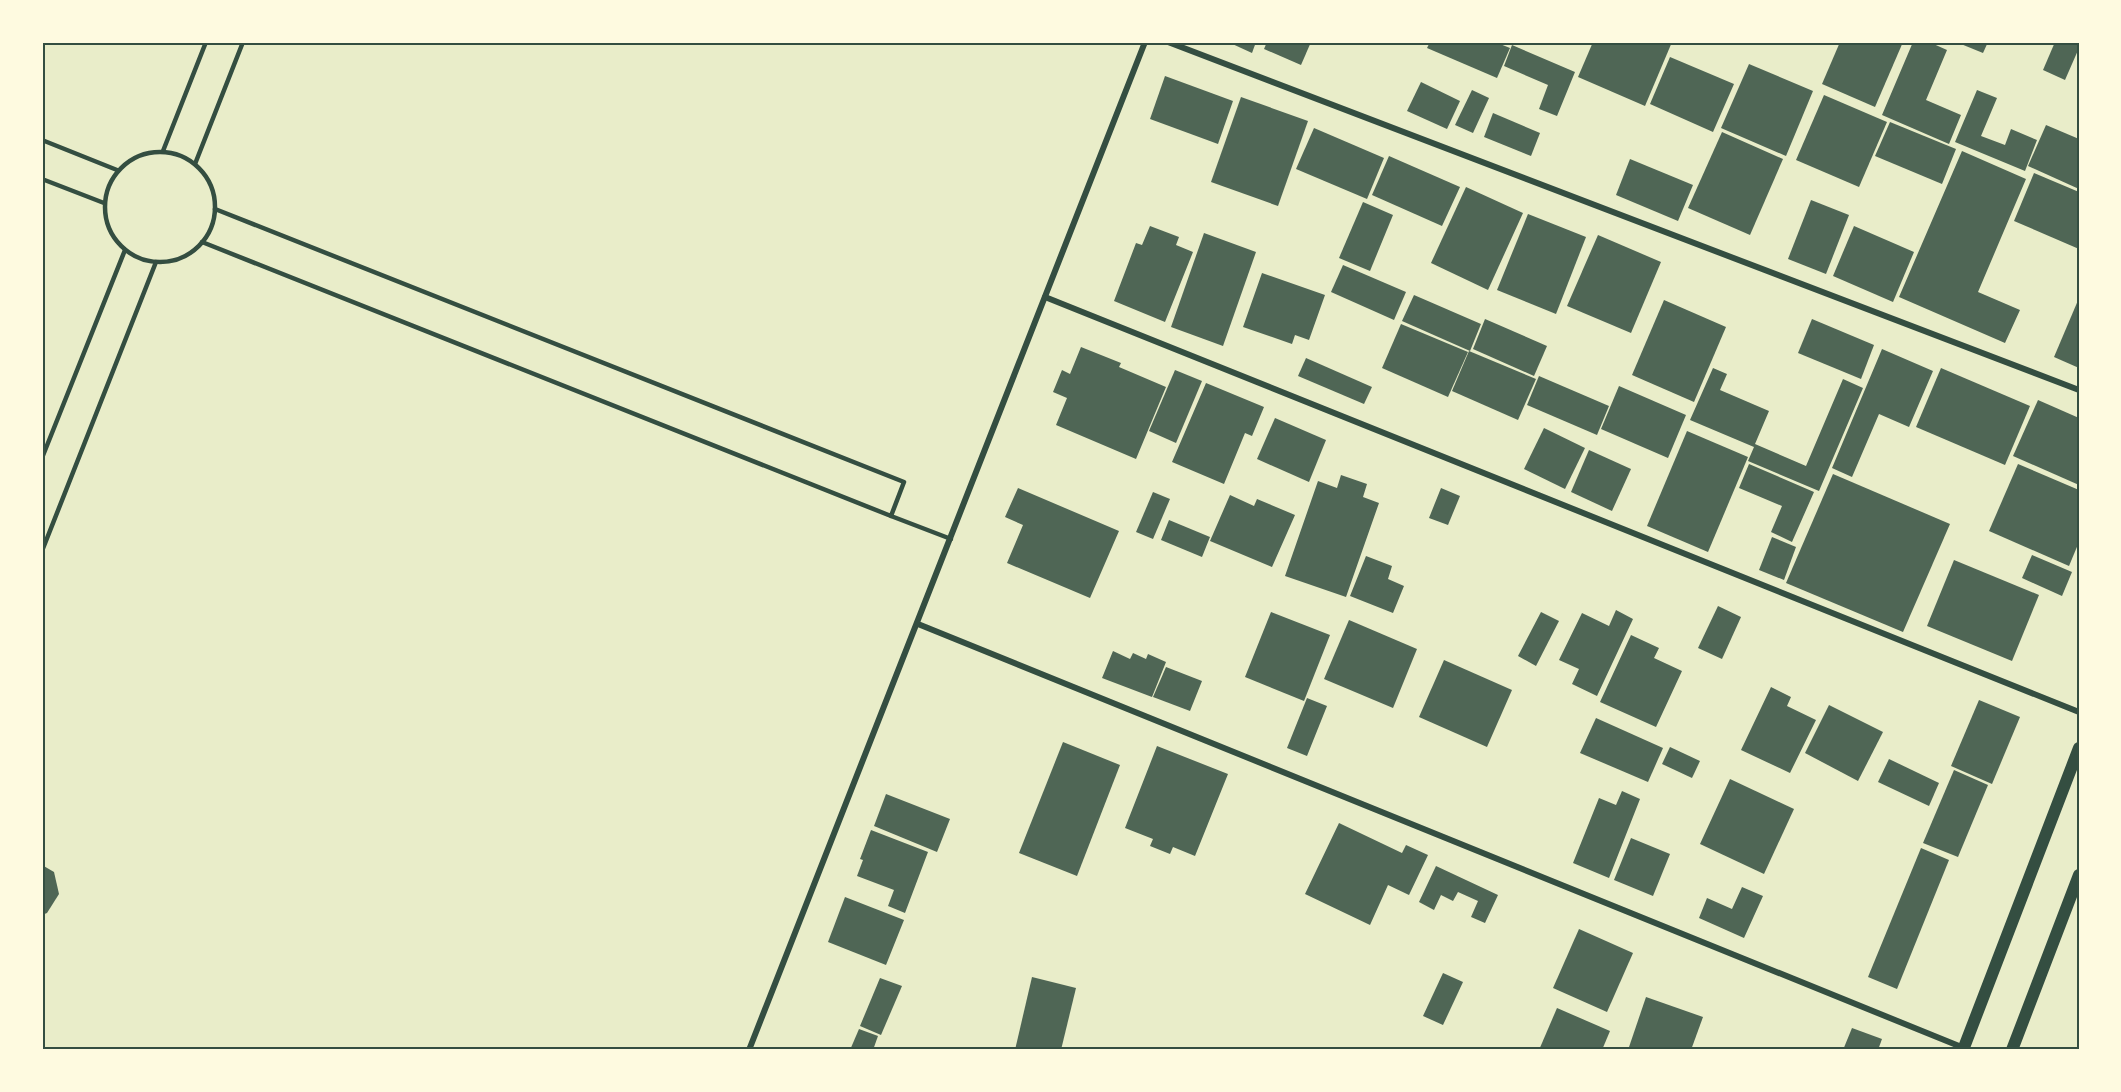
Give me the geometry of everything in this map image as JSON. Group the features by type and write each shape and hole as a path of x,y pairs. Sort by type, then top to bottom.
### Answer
{"main road":[{"path":"1963,1049 2079,748"},
{"path":"2012,1050 2079,875"}],"street":[{"path":"749,1050 1145,42"},
{"path":"1168,42 2079,390"},
{"path":"1045,297 2079,712"},
{"path":"918,624 1963,1049"}],"lane":[{"path":"163,151 206,42"},
{"path":"195,164 243,42"},
{"path":"42,140 117,170"},
{"path":"163,151 180,155 195,164 206,176 213,192 215,209 212,226 202,243 190,254 174,261 156,262 139,258 124,249 112,236 106,220 104,203 108,186 117,170 130,159 147,153 163,151"},
{"path":"42,179 104,203"},
{"path":"215,209 904,482 891,516"},
{"path":"202,243 951,539"},
{"path":"42,458 124,249"},
{"path":"42,551 156,262"}],"building":[{"path":"1228,42 1256,42 1252,53"},
{"path":"1267,42 1311,42 1301,65 1264,49"},
{"path":"1430,42 1495,42 1510,48 1497,78 1427,48"},
{"path":"1593,42 1672,42 1645,106 1578,77"},
{"path":"1840,42 1903,42 1875,107 1822,84"},
{"path":"1913,42 1929,42 1947,50 1926,100 1961,115 1949,144 1882,115"},
{"path":"1956,42 1988,42 1983,53"},
{"path":"2055,42 2079,42 2079,48 2065,80 2043,70"},
{"path":"1512,45 1575,72 1557,116 1539,109 1548,85 1504,66"},
{"path":"1670,57 1734,84 1713,132 1650,104"},
{"path":"1749,64 1813,91 1786,156 1721,128"},
{"path":"1165,76 1233,101 1218,144 1150,119"},
{"path":"1421,82 1460,101 1447,129 1407,111"},
{"path":"1472,90 1489,98 1473,133 1455,125"},
{"path":"1977,90 1997,98 1981,136 2005,145 2011,129 2037,140 2025,171 1955,142"},
{"path":"1824,95 1887,122 1859,187 1796,160"},
{"path":"1241,97 1308,121 1278,206 1211,182"},
{"path":"1493,113 1540,133 1531,156 1484,137"},
{"path":"1890,122 1956,149 1942,184 1875,156"},
{"path":"2046,125 2079,139 2079,189 2028,166"},
{"path":"1314,128 1384,158 1367,199 1296,169"},
{"path":"1722,132 1783,159 1750,235 1688,208"},
{"path":"1962,151 2026,179 1978,292 2020,310 2005,343 1899,297"},
{"path":"1389,156 1460,187 1442,226 1372,195"},
{"path":"1630,159 1693,185 1678,221 1616,195"},
{"path":"2034,173 2079,192 2079,249 2014,221"},
{"path":"1466,187 1523,213 1488,290 1431,263"},
{"path":"1811,200 1849,215 1826,274 1788,259"},
{"path":"1363,202 1393,215 1370,271 1339,258"},
{"path":"1528,214 1586,237 1556,314 1497,290"},
{"path":"1150,226 1179,237 1176,245 1193,252 1165,322 1114,301 1136,243 1142,245"},
{"path":"1854,226 1914,252 1893,302 1833,276"},
{"path":"1204,233 1256,252 1223,346 1171,327"},
{"path":"1598,235 1661,262 1631,333 1567,306"},
{"path":"1343,265 1406,292 1394,320 1331,292"},
{"path":"1262,273 1325,295 1309,340 1295,335 1292,344 1243,327"},
{"path":"1414,295 1481,324 1470,351 1402,321"},
{"path":"2079,298 2079,368 2054,357"},
{"path":"1664,300 1726,327 1694,402 1632,375"},
{"path":"1485,319 1547,346 1534,376 1473,349"},
{"path":"1812,319 1874,345 1861,379 1798,353"},
{"path":"1401,324 1468,352 1448,397 1382,368"},
{"path":"1081,347 1121,363 1119,367 1166,387 1136,459 1056,425 1067,398 1053,392 1062,370 1070,374"},
{"path":"1882,349 1933,371 1909,427 1879,414 1852,477 1832,468"},
{"path":"1469,351 1536,379 1518,420 1452,391"},
{"path":"1306,358 1372,387 1364,404 1298,376"},
{"path":"1713,368 1727,374 1720,390 1769,411 1755,444 1806,466 1843,379 1863,388 1819,491 1748,461 1754,447 1690,420"},
{"path":"1941,368 2030,406 2005,465 1916,427"},
{"path":"1175,370 1202,381 1176,443 1149,431"},
{"path":"1539,376 1609,406 1597,435 1527,405"},
{"path":"1206,383 1264,407 1252,436 1245,433 1224,484 1172,462"},
{"path":"1619,386 1686,415 1668,458 1601,429"},
{"path":"2038,400 2079,418 2079,485 2013,456"},
{"path":"1275,418 1326,440 1309,482 1257,459"},
{"path":"1544,428 1585,448 1565,489 1524,469"},
{"path":"1687,431 1748,457 1708,552 1647,526"},
{"path":"1589,450 1631,469 1612,511 1571,492"},
{"path":"1749,464 1814,492 1792,542 1771,532 1782,506 1739,488"},
{"path":"2018,464 2079,490 2079,542 2069,566 1989,531"},
{"path":"1833,474 1950,524 1903,632 1786,583"},
{"path":"1341,475 1367,484 1363,497 1379,503 1346,597 1285,576 1318,481 1337,488"},
{"path":"1018,488 1119,531 1090,598 1007,563 1023,525 1005,517"},
{"path":"1441,488 1460,496 1448,525 1429,518"},
{"path":"1153,492 1170,499 1153,539 1136,532"},
{"path":"1230,495 1254,506 1257,499 1295,515 1272,567 1210,541"},
{"path":"1169,520 1210,537 1202,557 1161,540"},
{"path":"1772,537 1796,547 1784,580 1759,570"},
{"path":"2032,555 2072,572 2062,596 2022,578"},
{"path":"1366,556 1392,566 1388,579 1404,586 1393,613 1350,596"},
{"path":"1954,560 2039,595 2012,661 1927,626"},
{"path":"1718,606 1741,617 1722,659 1698,648"},
{"path":"1616,610 1633,619 1597,696 1572,684 1579,669 1559,660 1582,613 1609,626"},
{"path":"1271,612 1330,635 1304,701 1245,677"},
{"path":"1541,612 1559,621 1536,666 1518,656"},
{"path":"1349,620 1417,649 1393,708 1324,679"},
{"path":"1631,635 1659,648 1654,658 1682,671 1656,727 1600,702"},
{"path":"1113,651 1130,659 1133,653 1146,659 1148,654 1166,662 1152,697 1102,678"},
{"path":"1444,660 1512,690 1487,747 1419,717"},
{"path":"1166,667 1202,681 1190,711 1153,697"},
{"path":"1771,687 1791,697 1787,706 1816,720 1790,773 1741,750"},
{"path":"1307,698 1327,706 1307,756 1287,748"},
{"path":"1979,700 2020,717 1992,784 1951,766"},
{"path":"1829,705 1883,732 1858,781 1805,753"},
{"path":"1596,718 1663,748 1648,782 1580,753"},
{"path":"1063,742 1120,765 1077,876 1019,853"},
{"path":"1157,746 1228,774 1195,856 1173,847 1170,854 1150,846 1153,839 1125,828"},
{"path":"1670,747 1700,761 1692,778 1662,764"},
{"path":"1889,759 1939,783 1929,806 1878,782"},
{"path":"1954,770 1988,785 1958,857 1923,843"},
{"path":"1730,779 1794,809 1764,874 1700,844"},
{"path":"1622,791 1640,799 1609,878 1573,863 1599,798 1616,805"},
{"path":"886,794 950,819 937,852 874,826"},
{"path":"1339,823 1402,853 1406,845 1428,855 1409,895 1388,885 1370,925 1305,894"},
{"path":"871,830 928,852 905,913 888,906 894,890 857,876 863,860 860,859"},
{"path":"1631,838 1670,854 1653,896 1614,880"},
{"path":"1921,848 1949,860 1897,989 1868,977"},
{"path":"42,865 54,872 59,894 47,913 42,915"},
{"path":"1436,866 1498,895 1485,923 1471,917 1478,901 1458,892 1453,901 1441,895 1434,910 1419,902"},
{"path":"1742,887 1763,896 1744,938 1699,918 1707,898 1732,909"},
{"path":"845,897 904,920 886,965 828,942"},
{"path":"1579,929 1633,953 1607,1012 1553,988"},
{"path":"1443,973 1463,982 1443,1025 1423,1016"},
{"path":"1032,977 1076,988 1061,1050 1015,1050"},
{"path":"880,978 902,986 881,1035 860,1026"},
{"path":"1646,997 1703,1017 1691,1050 1628,1050"},
{"path":"1557,1008 1610,1031 1602,1050 1539,1050"},
{"path":"1852,1028 1882,1039 1878,1050 1843,1050"},
{"path":"859,1029 878,1036 873,1050 850,1050"}]}
